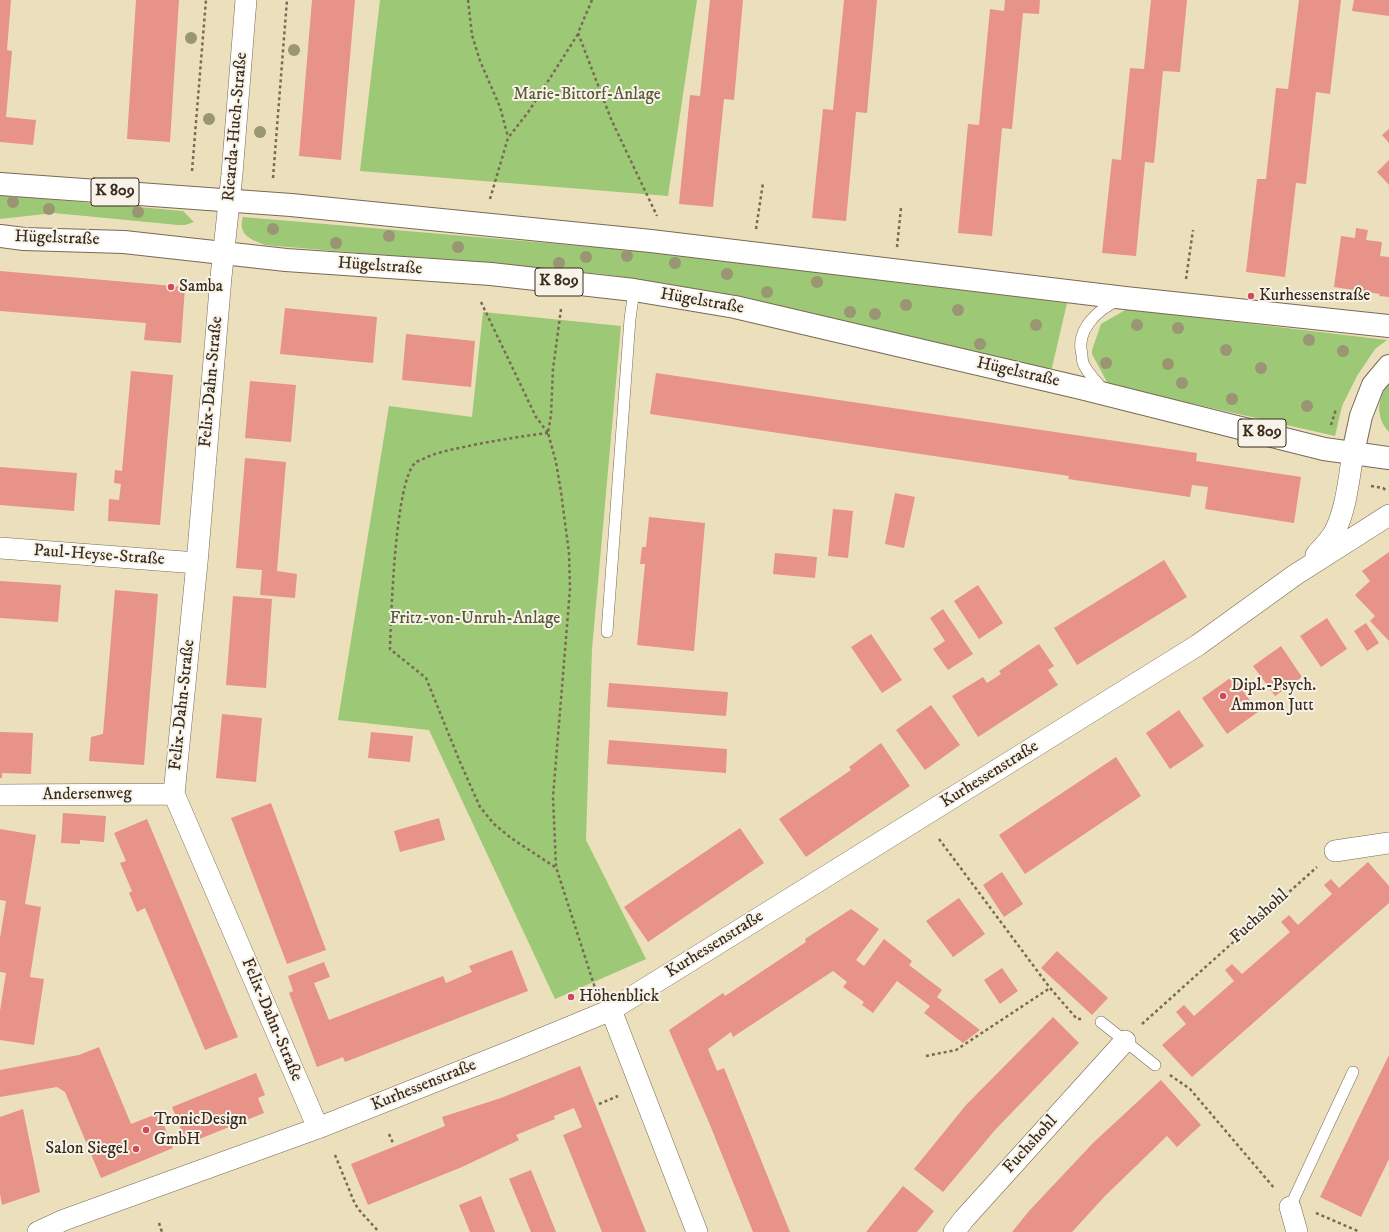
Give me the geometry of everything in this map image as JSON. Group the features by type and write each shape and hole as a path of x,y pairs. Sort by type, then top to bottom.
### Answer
{"main road":[{"name":"K 809","path":"0,184 291,205 651,241 1125,298 1389,326"},
{"name":"Hügelstraße","path":"0,236 24,239 124,242 286,260 491,274 634,290 735,307 1107,394 1324,449 1389,458"},
{"path":"1354,453 1361,416 1373,385 1389,366"}],"street":[{"name":"Ricarda-Huch-Straße","path":"224,254 230,201 246,0"},
{"name":"Felix-Dahn-Straße","path":"224,254 197,563 174,794 318,1128"},
{"name":"Kurhessenstraße","path":"1296,575 1316,555 1333,534 1341,518 1354,453"},
{"name":"Kurhessenstraße","path":"38,1232 64,1220 318,1128 611,1010 1198,645 1296,575 1389,515"},
{"name":"Paul-Heyse-Straße","path":"0,548 197,563"},
{"name":"Andersenweg","path":"0,795 174,794"},
{"path":"1335,851 1389,843"},
{"path":"611,1010 697,1232"},
{"name":"Fuchshohl","path":"954,1232 1125,1042"},
{"path":"1290,1207 1297,1232"}],"lane":[{"path":"606,632 630,319 634,290"},
{"path":"1107,394 1084,366 1080,349 1083,332 1093,317 1106,306 1125,298"},
{"path":"1101,1022 1155,1064"},
{"path":"1290,1207 1353,1072"}],"path":[{"path":"192,171 206,0"},
{"path":"273,178 287,0"},
{"path":"468,0 472,35 480,61 500,107 508,138"},
{"path":"490,199 508,138 529,111 578,33 592,0"},
{"path":"578,33 611,119 659,220"},
{"path":"756,232 763,183"},
{"path":"897,248 901,208"},
{"path":"1186,280 1192,230"},
{"path":"481,302 536,417 548,433 556,462 569,553 570,582 568,624 553,798 556,867 597,992"},
{"path":"548,433 551,415 553,369 561,309"},
{"path":"548,433 521,436 447,450 430,455 415,463 405,481 401,503 394,563 390,649 426,678 480,807 494,824 511,838 556,867"},
{"path":"1367,485 1389,488"},
{"path":"939,839 1050,988 1077,1019 1101,1022"},
{"name":"Fuchshohl","path":"1145,1020 1335,851"},
{"path":"926,1056 956,1050 1050,988"},
{"path":"1155,1064 1190,1089 1290,1207 1312,1211 1360,1232"},
{"path":"599,1104 618,1096"},
{"path":"389,1134 393,1143"},
{"path":"335,1155 355,1204 360,1212 379,1232"},
{"path":"159,1223 162,1232"}],"green space":[{"name":"Marie-Bittorf-Anlage","path":"380,0 697,0 668,196 360,171"},
{"path":"0,195 183,211 194,222 185,225 178,225 54,213 0,219"},
{"path":"243,217 641,251 1067,303 1051,372 736,297 675,285 603,274 265,245 247,236 242,228"},
{"path":"1127,309 1387,340 1375,349 1357,376 1342,406 1335,436 1115,386 1107,382 1092,354 1092,350 1101,324"},
{"name":"Fritz-von-Unruh-Anlage","path":"483,312 621,326 592,649 586,840 646,959 555,999 429,730 338,720 389,406 472,417"},
{"path":"1389,383 1389,432 1381,420 1379,408 1382,395"}],"building":[{"path":"0,0 11,0 7,50 12,51 6,117 36,120 33,145 0,142"},
{"path":"136,0 179,0 170,142 127,139"},
{"path":"312,0 355,0 341,160 299,156"},
{"path":"710,0 743,0 734,100 724,99 713,207 679,204 690,95 700,96"},
{"path":"844,0 877,0 867,113 856,112 846,221 812,218 823,109 833,110"},
{"path":"1005,0 1040,0 1039,14 1023,13 1012,129 1002,128 992,236 958,233 968,124 979,125 990,9 1004,11"},
{"path":"1151,0 1187,0 1180,72 1163,71 1154,163 1145,162 1136,256 1102,253 1112,159 1121,160 1130,68 1144,69"},
{"path":"1299,0 1341,0 1330,94 1316,92 1306,184 1296,183 1285,277 1246,272 1257,179 1266,179 1276,88 1288,89"},
{"path":"1354,0 1389,0 1389,16 1352,11"},
{"path":"1389,129 1389,143 1382,135"},
{"path":"1389,160 1389,185 1377,172"},
{"path":"1356,228 1368,230 1366,240 1382,242 1380,256 1389,257 1389,297 1379,296 1380,294 1334,287 1341,236 1355,238"},
{"path":"0,271 185,287 181,343 144,340 146,323 0,311"},
{"path":"285,308 377,317 373,363 280,354"},
{"path":"406,334 475,341 471,387 402,380"},
{"path":"131,371 173,375 160,525 108,521 109,499 119,500 121,484 114,483 115,470 122,471"},
{"path":"656,373 1197,453 1196,461 1301,477 1294,523 1205,509 1208,487 1192,485 1190,497 1068,479 1069,476 650,414"},
{"path":"250,381 296,385 291,442 245,438"},
{"path":"245,458 286,462 277,571 297,574 295,598 260,595 262,570 236,568"},
{"path":"0,467 77,473 74,511 0,505"},
{"path":"895,493 915,497 904,548 885,544"},
{"path":"833,509 853,511 848,558 828,556"},
{"path":"649,517 705,523 694,651 637,645 645,564 640,564 642,547 646,547"},
{"path":"1389,552 1389,641 1370,621 1375,616 1355,595 1370,581 1362,571"},
{"path":"775,553 817,557 815,578 773,574"},
{"path":"1164,560 1187,597 1077,665 1054,628"},
{"path":"0,581 61,585 58,622 0,618"},
{"path":"978,585 1003,623 979,639 954,601"},
{"path":"115,590 158,594 144,765 89,761 91,737 103,734"},
{"path":"233,596 272,599 266,688 226,685"},
{"path":"943,609 973,654 948,670 933,649 945,641 930,618"},
{"path":"1327,618 1347,649 1321,667 1300,636"},
{"path":"1366,623 1379,643 1367,651 1354,631"},
{"path":"871,634 902,680 882,693 851,647"},
{"path":"1039,644 1054,666 1048,670 1058,685 978,737 952,696 983,677 987,683 1001,674 999,671"},
{"path":"1281,646 1302,677 1275,696 1253,666"},
{"path":"1233,676 1258,712 1227,734 1202,698"},
{"path":"609,683 728,692 726,716 607,707"},
{"path":"931,705 960,745 925,770 896,730"},
{"path":"1179,710 1204,746 1170,769 1146,733"},
{"path":"222,714 262,718 256,782 216,778"},
{"path":"0,732 33,733 31,774 2,773 2,778 0,778"},
{"path":"371,732 413,736 410,762 368,758"},
{"path":"609,740 727,749 726,773 607,764"},
{"path":"881,743 910,786 806,857 779,819 851,770 849,767"},
{"path":"1116,757 1141,796 1025,874 999,835"},
{"path":"271,803 326,950 287,964 231,818"},
{"path":"63,813 106,816 104,842 80,840 80,844 61,843"},
{"path":"439,818 445,840 400,852 394,831"},
{"path":"147,819 238,1037 205,1050 145,908 137,912 129,893 132,891 120,863 126,861 114,833"},
{"path":"740,828 764,863 648,942 624,907"},
{"path":"0,829 36,835 25,904 41,907 30,977 44,979 34,1045 0,1040 0,1011 6,973 0,972 0,938 6,901 0,900"},
{"path":"1368,862 1389,886 1389,903 1192,1077 1162,1045 1186,1024 1176,1012 1184,1005 1194,1016 1234,981 1225,970 1232,964 1242,974 1290,932 1281,922 1289,915 1298,925 1332,894 1324,885 1331,879 1339,888"},
{"path":"1002,872 1023,904 1004,917 983,885"},
{"path":"959,898 985,934 953,957 926,921"},
{"path":"851,909 879,929 856,960 864,966 884,939 912,961 909,965 942,990 937,997 980,1030 963,1043 924,1013 930,1006 897,981 873,1013 862,1005 864,1002 843,987 847,982 833,971 733,1037 731,1032 708,1049 717,1071 724,1068 790,1232 753,1232 710,1125 669,1030 723,993 725,996 806,942 805,939"},
{"path":"512,950 528,991 345,1062 343,1057 317,1067 289,993 293,991 288,976 324,962 330,977 314,983 329,1020 443,976 446,983 472,972 469,966"},
{"path":"1057,951 1108,998 1092,1015 1041,968"},
{"path":"1002,968 1018,991 1000,1004 984,980"},
{"path":"1053,1017 1079,1043 995,1130 943,1192 914,1169 966,1105"},
{"path":"99,1047 131,1124 159,1113 173,1148 101,1178 65,1092 57,1087 0,1097 0,1070 79,1055"},
{"path":"1389,1055 1389,1159 1361,1217 1320,1197"},
{"path":"580,1066 646,1232 602,1232 563,1135 582,1127 574,1108 554,1116 555,1119 516,1135 519,1140 462,1167 368,1205 351,1164 445,1126 442,1117 501,1098"},
{"path":"256,1073 265,1095 258,1098 264,1113 187,1144 172,1107"},
{"path":"1161,1080 1201,1125 1177,1147 1167,1136 1105,1196 1072,1232 1012,1232 1029,1211 1093,1143"},
{"path":"23,1109 40,1192 2,1205 0,1194 0,1117"},
{"path":"531,1170 556,1232 531,1232 509,1179"},
{"path":"903,1186 934,1211 917,1232 866,1232"},
{"path":"481,1196 495,1232 470,1232 459,1205"}],"place":[{"name":"Samba","path":"171,287"},
{"name":"Kurhessenstraße","path":"1251,296"},
{"name":"Dipl.-Psych. Ammon Jutt","path":"1223,696"},
{"name":"Höhenblick","path":"571,997"},
{"name":"TronicDesign GmbH","path":"146,1130"},
{"name":"Salon Siegel","path":"136,1149"}]}
